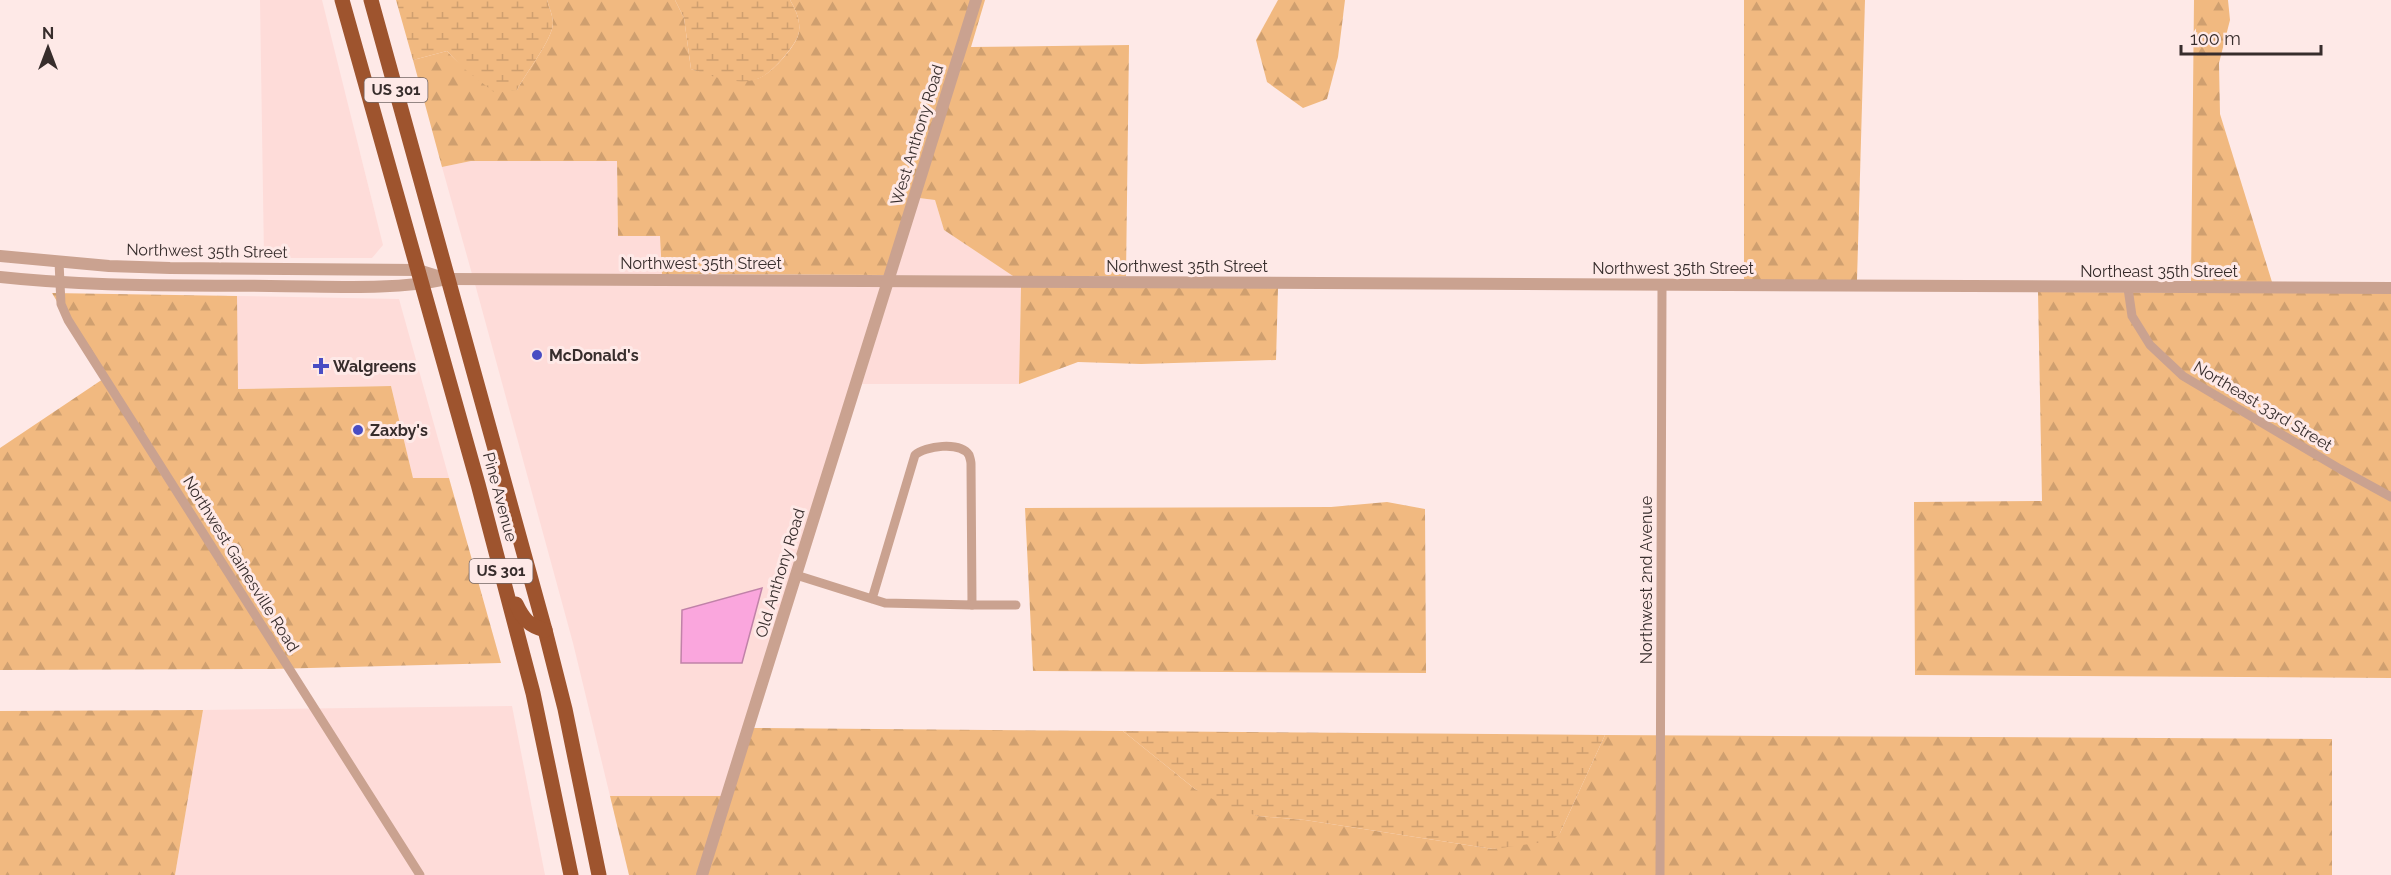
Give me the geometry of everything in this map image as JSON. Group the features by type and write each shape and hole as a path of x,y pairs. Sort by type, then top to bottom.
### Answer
{"highway":[{"name":"US 301","path":"342,0 420,277"},
{"name":"US 301","path":"371,0 448,279"},
{"name":"Pine Avenue","path":"420,277 505,583 533,693 571,875"},
{"name":"Pine Avenue","path":"448,279 545,630 565,709 599,875"},
{"path":"505,583 522,617 533,627 545,630"}],"street":[{"name":"West Anthony Road","path":"889,281 976,0"},
{"name":"Northwest 35th Street","path":"0,256 59,262 170,268 448,279 1926,286"},
{"name":"Northwest Gainesville Road","path":"59,262 61,304 68,320 420,875"},
{"name":"Northwest 35th Street","path":"0,278 59,283 315,286 420,277"},
{"name":"Old Anthony Road","path":"702,875 889,281"},
{"name":"Northwest 2nd Avenue","path":"1660,875 1662,285"},
{"name":"Northeast 35th Street","path":"1926,286 2391,288"},
{"name":"Northeast 33rd Street","path":"2128,288 2132,316 2150,345 2183,376 2391,497"},
{"path":"872,599 915,455 930,447 956,448 969,455 971,464 972,605"},
{"path":"796,576 898,605 1016,605"}],"shaded area":[{"path":"260,0 322,0 383,245 372,258 264,258"},
{"path":"471,161 617,161 618,235 661,236 662,274 472,274 442,167"},
{"path":"919,198 935,200 944,230 1013,276 896,275"},
{"path":"475,284 882,286 722,796 610,796 573,643"},
{"path":"892,286 1021,287 1019,384 862,384"},
{"path":"237,296 399,299 449,478 413,478 391,386 237,389"},
{"path":"762,588 742,663 681,663 682,610"},
{"path":"512,706 545,875 175,875 203,710"}],"green space":[{"path":"396,0 547,0 552,14 552,30 517,90 495,93 462,67 447,51 413,60"},
{"path":"547,0 675,0 684,18 691,69 748,80 768,73 786,55 798,36 799,22 790,0 971,0 886,275 662,274 660,236 618,236 617,161 471,161 442,167 413,60 447,51 471,72 517,90 552,30 552,14"},
{"path":"675,0 790,0 799,22 798,36 782,59 771,71 760,78 734,81 716,77 691,69 684,18"},
{"path":"981,0 985,0 971,47 1129,45 1126,276 1013,276 944,230 935,200 919,198"},
{"path":"1278,0 1345,0 1338,57 1327,99 1303,108 1267,82 1256,40"},
{"path":"1744,0 1865,0 1857,280 1744,280"},
{"path":"2194,0 2228,0 2230,20 2219,63 2220,114 2272,282 2191,283"},
{"path":"1021,287 1278,288 1276,360 1141,364 1078,362 1019,384"},
{"path":"2038,292 2391,293 2391,678 1915,675 1914,502 2042,501"},
{"path":"52,293 237,296 238,389 391,386 413,478 449,478 501,663 272,669 0,670 0,448 103,379"},
{"path":"1387,502 1425,509 1426,673 1033,671 1025,508 1331,507"},
{"path":"203,710 175,875 0,875 0,711"},
{"path":"753,728 1123,731 1195,789 1258,816 1305,820 1493,849 1560,833 1605,735 2332,739 2332,875 707,875"},
{"path":"1123,731 1605,735 1560,833 1552,841 1493,849 1305,820 1258,816 1223,805 1195,789"},
{"path":"610,796 722,796 697,875 629,875"}],"place":[{"name":"McDonald's","path":"537,355"},
{"name":"Walgreens","path":"321,366"},
{"name":"Zaxby's","path":"358,430"}]}
